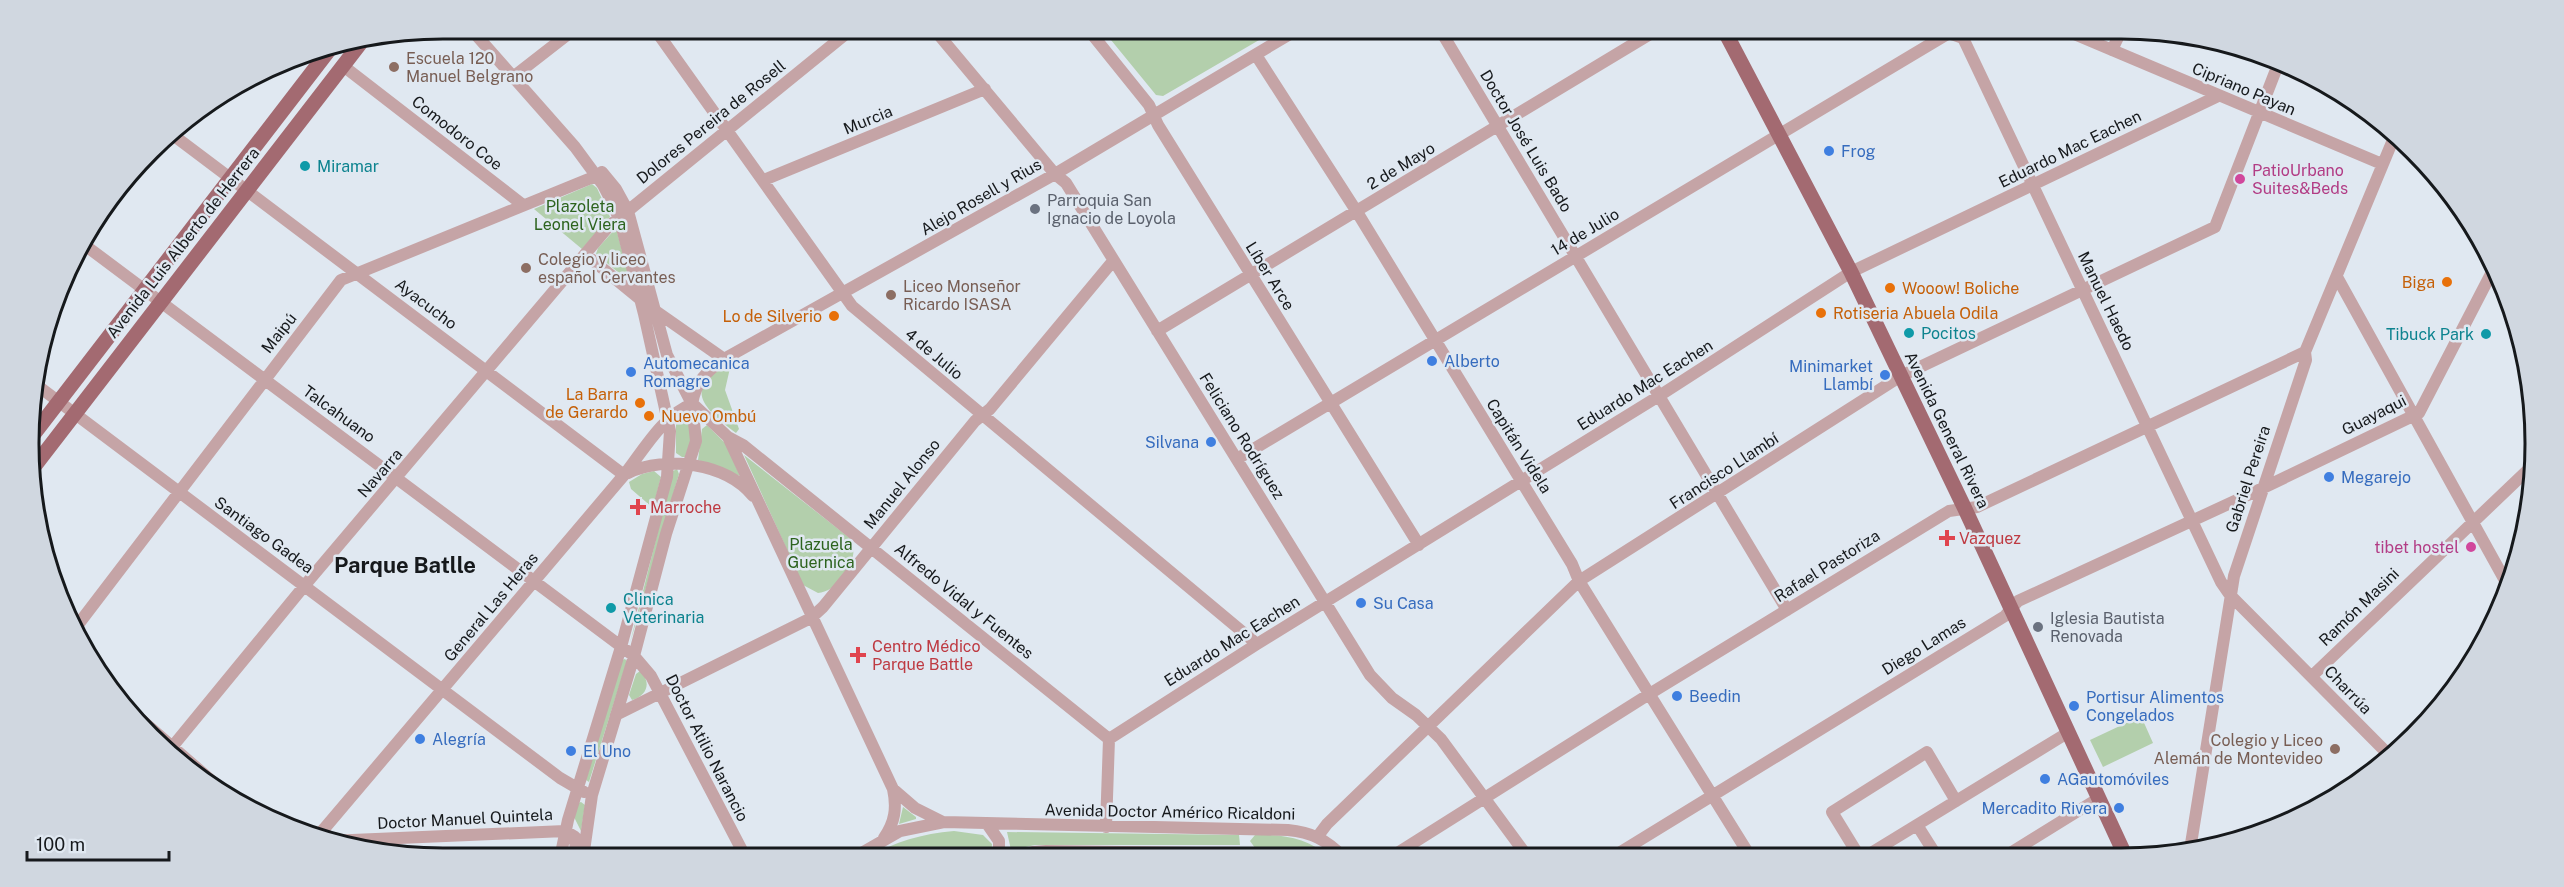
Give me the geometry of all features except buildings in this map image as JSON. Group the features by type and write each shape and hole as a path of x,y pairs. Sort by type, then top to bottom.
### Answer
{"main road":[{"name":"Avenida General Rivera","path":"1728,39 1851,272 1965,509 2122,848"},
{"name":"Avenida Luis Alberto de Herrera","path":"40,459 355,49"},
{"name":"Avenida Luis Alberto de Herrera","path":"40,427 320,58"}],"street":[{"path":"480,39 575,147 623,215 640,299 669,419 671,442 669,464 621,647 577,789 562,848"},
{"path":"513,77 562,39"},
{"name":"4 de Julio","path":"662,39 765,180 852,306 1257,644"},
{"name":"Dolores Pereira de Rosell","path":"623,215 839,39"},
{"name":"Feliciano Rodríguez","path":"942,39 1055,174 1066,183 1370,675 1380,687 1428,724 1521,848"},
{"name":"Líber Arce","path":"1096,39 1149,105 1328,403 1419,545"},
{"name":"Alejo Rosell y Rius","path":"692,404 697,383 704,374 724,359 844,294 1055,174 1282,39"},
{"name":"Doctor José Luis Bado","path":"1446,39 1787,610"},
{"name":"2 de Mayo","path":"1157,332 1642,39"},
{"name":"14 de Julio","path":"1237,459 1779,134 1944,39"},
{"name":"Manuel Haedo","path":"1962,39 2191,520 2230,595"},
{"name":"Cipriano Payan","path":"2086,39 2382,164"},
{"path":"2112,50 2117,39"},
{"name":"Capitán Videla","path":"1256,55 1357,212 1522,481 1580,581 1745,848"},
{"name":"Comodoro Coe","path":"342,65 523,205"},
{"path":"2260,114 2276,70"},
{"name":"Murcia","path":"765,180 985,89"},
{"name":"Eduardo Mac Eachen","path":"1109,739 1257,644 1659,396 1851,272 2218,96"},
{"name":"Francisco Llambí","path":"1317,836 1428,724 1580,581 1901,376 2215,227 2260,114"},
{"name":"Ayacucho","path":"178,138 624,475"},
{"name":"Gabriel Pereira","path":"2191,841 2234,576 2306,360 2305,352 2391,143"},
{"path":"575,147 582,150 610,181 667,355 692,404 728,437 751,484 754,497 893,789 895,813 893,823 884,838"},
{"name":"Maipú","path":"81,621 341,280 596,176"},
{"name":"Navarra","path":"173,745 305,585 398,478 585,254 608,227 623,215"},
{"name":"Talcahuano","path":"89,248 634,656"},
{"path":"585,254 640,299"},
{"name":"Manuel Alonso","path":"616,716 811,618 1113,261"},
{"path":"2337,277 2503,577"},
{"name":"Guayaqui","path":"2263,488 2419,413 2489,278"},
{"path":"654,310 724,359"},
{"name":"Rafael Pastoriza","path":"1404,848 1651,693 1949,511 1977,507 2305,352"},
{"name":"Santiago Gadea","path":"42,389 577,789 592,795"},
{"path":"584,848 592,795 634,656 666,534 696,441 692,404"},
{"name":"General Las Heras","path":"323,830 669,419 679,409 692,404"},
{"name":"Alfredo Vidal y Fuentes","path":"728,437 743,445 1109,739"},
{"path":"624,475 649,465 688,466 732,479 745,486 754,497"},
{"name":"Ramón Masini","path":"2312,676 2524,474"},
{"name":"Diego Lamas","path":"1627,848 2011,610 2018,601 2263,488"},
{"name":"Charrúa","path":"2230,595 2384,750"},
{"name":"Doctor Atilio Narancio","path":"634,656 645,667 660,693 741,848"},
{"path":"1879,848 2069,732"},
{"path":"1106,826 1109,739"},
{"path":"1854,848 1832,812 1928,752 1956,801"},
{"path":"893,789 915,808 944,822"},
{"path":"2018,848 2099,798"},
{"name":"Avenida Doctor Américo Ricaldoni","path":"869,848 900,831 944,822 988,825 1288,830 1317,836 1334,848"},
{"path":"988,825 999,841 999,848"},
{"path":"1917,825 1932,848"},
{"path":"1247,848 1244,841 1250,829"},
{"path":"566,831 575,837 576,848"},
{"name":"Doctor Manuel Quintela","path":"363,840 566,831"}],"green space":[{"path":"1110,39 1261,39 1163,96 1156,95"},
{"name":"Plazoleta Leonel Viera","path":"592,184 597,188 610,217 582,249 534,209"},
{"path":"616,228 628,273 625,278 596,254 598,248"},
{"path":"727,365 730,368 725,390 739,429 736,433 708,408 703,400 704,383"},
{"path":"684,414 688,417 691,440 685,457 682,457 676,453 676,421"},
{"path":"707,425 726,444 740,476 698,460 702,429"},
{"name":"Plazuela Guernica","path":"744,455 851,539 853,556 850,564 846,573 833,587 818,593 803,585"},
{"path":"677,469 679,474 630,643 673,471"},
{"path":"654,471 661,477 653,508 631,489 629,482 642,474"},
{"path":"622,660 627,661 589,782 586,780"},
{"path":"640,671 646,680 646,688 641,695 632,700 629,695 636,674"},
{"path":"2141,716 2153,743 2103,767 2090,740"},
{"path":"578,803 585,805 581,831 574,817"},
{"path":"903,807 916,817 916,819 899,824"},
{"path":"954,831 983,835 992,844 992,848 886,848 931,834"},
{"path":"1007,832 1239,835 1240,845 1035,845 1011,848"},
{"path":"1255,835 1275,835 1304,841 1317,848 1255,848 1250,841"}],"place":[{"name":"Escuela 120 Manuel Belgrano","path":"394,67"},
{"name":"Frog","path":"1829,151"},
{"name":"Miramar","path":"305,166"},
{"name":"PatioUrbano Suites&Beds","path":"2240,179"},
{"name":"Parroquia San Ignacio de Loyola","path":"1035,209"},
{"name":"Colegio y liceo español Cervantes","path":"526,268"},
{"name":"Biga","path":"2447,282"},
{"name":"Wooow! Boliche","path":"1890,288"},
{"name":"Liceo Monseñor Ricardo ISASA","path":"891,295"},
{"name":"Rotiseria Abuela Odila","path":"1821,313"},
{"name":"Lo de Silverio","path":"834,316"},
{"name":"Pocitos","path":"1909,333"},
{"name":"Tibuck Park","path":"2486,334"},
{"name":"Alberto","path":"1432,361"},
{"name":"Automecanica Romagre","path":"631,372"},
{"name":"Minimarket Llambí","path":"1885,375"},
{"name":"La Barra de Gerardo","path":"640,403"},
{"name":"Nuevo Ombú","path":"649,416"},
{"name":"Silvana","path":"1211,442"},
{"name":"Megarejo","path":"2329,477"},
{"name":"Marroche","path":"638,507"},
{"name":"Vazquez","path":"1947,538"},
{"name":"tibet hostel","path":"2471,547"},
{"name":"Su Casa","path":"1361,603"},
{"name":"Clinica Veterinaria","path":"611,608"},
{"name":"Iglesia Bautista Renovada","path":"2038,627"},
{"name":"Centro Médico Parque Battle","path":"858,655"},
{"name":"Beedin","path":"1677,696"},
{"name":"Portisur Alimentos Congelados","path":"2074,706"},
{"name":"Alegría","path":"420,739"},
{"name":"Colegio y Liceo Alemán de Montevideo","path":"2335,749"},
{"name":"El Uno","path":"571,751"},
{"name":"AGautomóviles","path":"2045,779"},
{"name":"Mercadito Rivera","path":"2119,808"}],"district":[{"name":"Parque Batlle","path":"405,565"}]}
